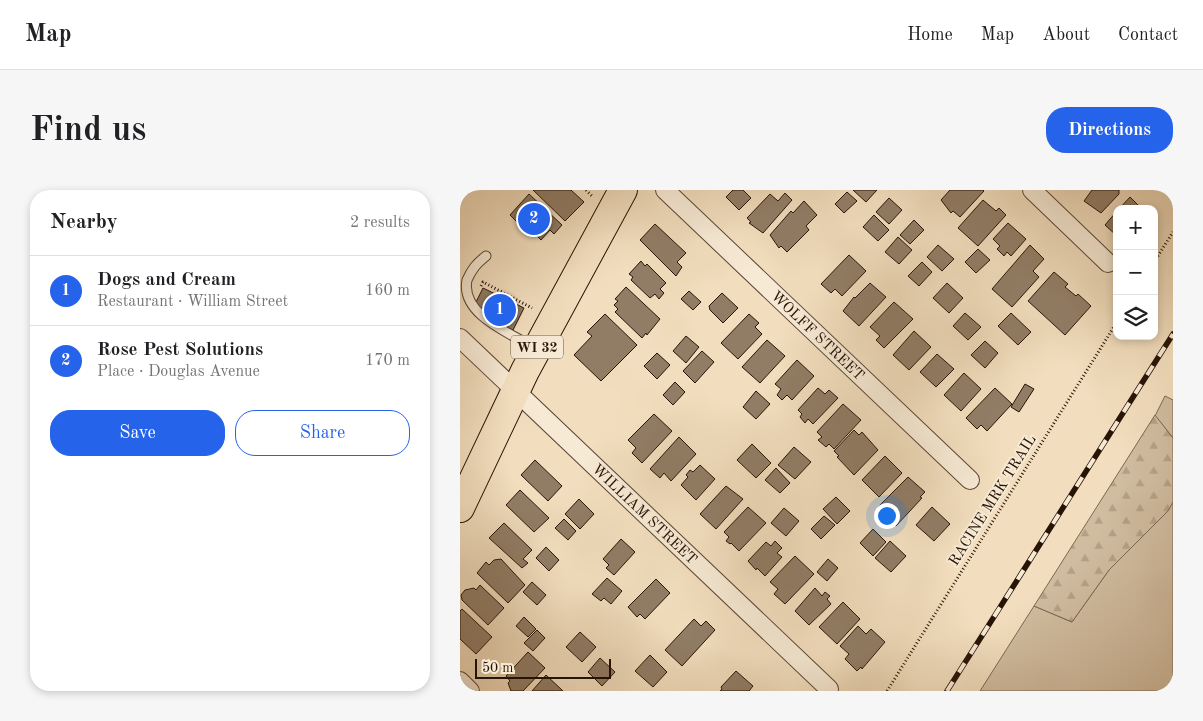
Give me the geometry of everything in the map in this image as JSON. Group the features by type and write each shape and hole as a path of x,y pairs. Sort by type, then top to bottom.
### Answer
{"main road":[{"name":"WI 32","path":"460,508 536,349 622,190"}],"street":[{"name":"WOLFF STREET","path":"665,190 970,480"},
{"path":"1032,190 1108,263"},
{"name":"WILLIAM STREET","path":"460,338 829,688"},
{"path":"460,681 470,691"}],"lane":[{"path":"486,256 474,265 463,288 463,297 467,306 474,314 486,322 536,349"}],"path":[{"path":"586,190 594,197"},
{"path":"1158,256 1173,232"},
{"path":"479,289 483,282 532,308"},
{"name":"RACINE MRK TRAIL","path":"886,691 1113,328"}],"green space":[{"path":"1165,396 1173,400 1173,438 1155,416"},
{"path":"1155,415 1173,438 1173,502 1168,511 1109,570 1072,622 1034,606"},
{"path":"1173,502 1173,691 980,691 1034,606 1072,622 1109,570 1167,511"}],"building":[{"path":"533,190 571,190 584,202 565,221"},
{"path":"733,190 743,190 751,198 739,210 726,197"},
{"path":"853,190 877,190 866,202"},
{"path":"950,190 984,191 960,217 953,211 951,213 941,200"},
{"path":"1092,190 1119,190 1119,194 1101,213 1084,201"},
{"path":"847,192 857,201 844,213 835,204"},
{"path":"785,193 792,200 763,233 749,223 751,222 747,218 770,194 778,201"},
{"path":"529,194 562,225 554,234 550,230 541,240 523,222 520,225 510,215"},
{"path":"1130,197 1138,205 1123,205"},
{"path":"889,198 902,210 889,224 876,212"},
{"path":"983,200 996,211 999,208 1006,215 978,246 958,228"},
{"path":"804,201 817,215 806,226 809,230 787,252 781,246 779,248 770,235 791,211 793,213"},
{"path":"874,215 889,230 878,241 863,227"},
{"path":"1113,216 1113,232 1105,225"},
{"path":"914,220 924,230 910,244 900,235"},
{"path":"1008,223 1026,239 1011,256 1007,252 1004,256 997,249 1000,246 993,239"},
{"path":"655,224 686,253 677,262 682,267 676,276 640,240"},
{"path":"898,237 912,250 899,264 885,252"},
{"path":"938,245 954,259 942,271 927,257"},
{"path":"1030,245 1044,259 1033,271 1039,277 1012,307 992,289"},
{"path":"978,249 990,260 976,273 965,262"},
{"path":"849,255 866,271 842,296 835,289 831,293 821,284"},
{"path":"641,261 645,266 647,264 666,283 660,289 664,293 659,299 655,294 650,298 631,280 633,277 629,274"},
{"path":"922,262 932,272 919,286 908,276"},
{"path":"1054,272 1068,284 1065,287 1076,296 1078,294 1091,306 1065,335 1028,301"},
{"path":"870,283 886,297 859,326 843,311 854,297"},
{"path":"947,283 963,298 949,313 933,298"},
{"path":"626,287 660,319 647,335 646,333 642,338 615,312 618,309 614,305 618,301 615,299"},
{"path":"483,288 524,308 513,330 500,325 474,306"},
{"path":"689,291 701,302 693,310 681,299"},
{"path":"722,293 738,308 723,323 710,310 709,306"},
{"path":"894,302 913,319 884,348 876,340 880,336 870,327"},
{"path":"965,313 981,327 968,340 953,326"},
{"path":"1011,313 1031,332 1018,345 998,326"},
{"path":"605,314 637,345 601,381 574,355 592,336 587,332"},
{"path":"749,314 759,323 755,327 762,334 738,359 721,343"},
{"path":"914,331 931,347 909,370 893,355"},
{"path":"686,336 699,347 686,363 673,351"},
{"path":"767,340 785,356 760,383 742,367"},
{"path":"985,341 998,353 985,368 971,355"},
{"path":"702,351 714,362 695,383 683,371"},
{"path":"657,353 670,365 657,379 644,366"},
{"path":"937,354 954,369 936,387 920,372"},
{"path":"797,360 814,376 792,400 787,395 782,400 777,395 781,389 775,384"},
{"path":"964,373 981,389 961,411 944,395"},
{"path":"675,382 685,392 673,405 663,395"},
{"path":"1025,384 1034,389 1019,412 1011,407"},
{"path":"818,388 825,394 829,390 838,398 813,424 808,419 805,423 800,417 802,414 798,410"},
{"path":"995,388 1012,404 987,431 981,425 977,429 966,418"},
{"path":"756,391 770,404 756,419 743,407"},
{"path":"843,404 861,420 834,449 829,444 826,447 818,440 822,437 817,432"},
{"path":"654,414 672,431 642,463 632,453 636,448 628,440"},
{"path":"854,430 859,435 862,432 878,450 854,475 837,457 839,456 834,451"},
{"path":"679,437 696,454 671,481 664,473 660,478 650,469"},
{"path":"752,444 771,463 756,478 737,460"},
{"path":"794,447 811,462 795,479 778,465"},
{"path":"885,456 902,473 879,497 862,480"},
{"path":"535,460 562,486 548,501 521,475"},
{"path":"700,465 715,479 696,500 681,485 688,477 686,475 690,470 693,472"},
{"path":"776,468 790,483 780,493 765,480"},
{"path":"908,477 925,492 920,497 922,498 896,526 877,508"},
{"path":"726,486 743,499 716,529 700,514"},
{"path":"520,490 549,518 534,532 506,505"},
{"path":"836,497 850,511 837,524 823,509"},
{"path":"579,499 594,514 580,529 565,514"},
{"path":"748,507 766,523 739,551 726,541 729,537 724,532"},
{"path":"932,507 950,524 934,541 916,525"},
{"path":"784,508 799,521 786,536 771,523"},
{"path":"824,516 835,525 821,539 811,529"},
{"path":"564,519 576,531 568,540 555,528"},
{"path":"504,523 532,550 523,559 528,563 522,568 489,538"},
{"path":"873,529 886,542 873,556 860,543"},
{"path":"621,539 635,552 614,575 606,568 609,565 603,559"},
{"path":"775,541 782,548 777,553 782,557 765,576 748,561 766,542 771,546"},
{"path":"890,541 906,556 891,572 875,558"},
{"path":"546,547 559,560 549,571 536,558"},
{"path":"795,556 814,574 785,604 774,594 778,589 770,582"},
{"path":"501,559 525,585 508,603 477,573 486,562 489,565 494,560"},
{"path":"828,559 838,568 827,581 817,572"},
{"path":"607,578 622,591 611,604 604,598 601,601 592,594"},
{"path":"656,579 670,593 645,619 640,614 637,617 628,607"},
{"path":"532,582 546,595 537,605 523,592"},
{"path":"480,585 504,608 488,625 462,600 461,595 465,590 474,588 476,590"},
{"path":"815,588 822,596 825,592 830,596 827,599 831,604 809,625 795,611"},
{"path":"843,602 860,619 837,644 819,627"},
{"path":"462,609 492,637 476,654 460,639 460,611"},
{"path":"524,617 536,629 528,637 516,626"},
{"path":"694,619 701,626 706,621 715,630 682,666 665,650"},
{"path":"858,626 866,634 871,629 885,642 862,669 861,667 857,671 845,659 849,654 840,646"},
{"path":"537,630 545,638 533,651 524,643"},
{"path":"580,632 596,647 582,662 566,647"},
{"path":"528,652 545,668 523,691 511,691 508,683 510,681 506,676"},
{"path":"650,655 667,672 653,687 635,671"},
{"path":"600,658 615,672 602,686 588,672"},
{"path":"736,671 753,686 749,691 720,691 721,687"},
{"path":"546,675 563,691 532,691"}],"railway":[{"path":"947,691 1173,334"}],"place":[{"name":"Rose Pest Solutions","path":"534,219"},
{"name":"Dogs and Cream","path":"500,310"}]}
